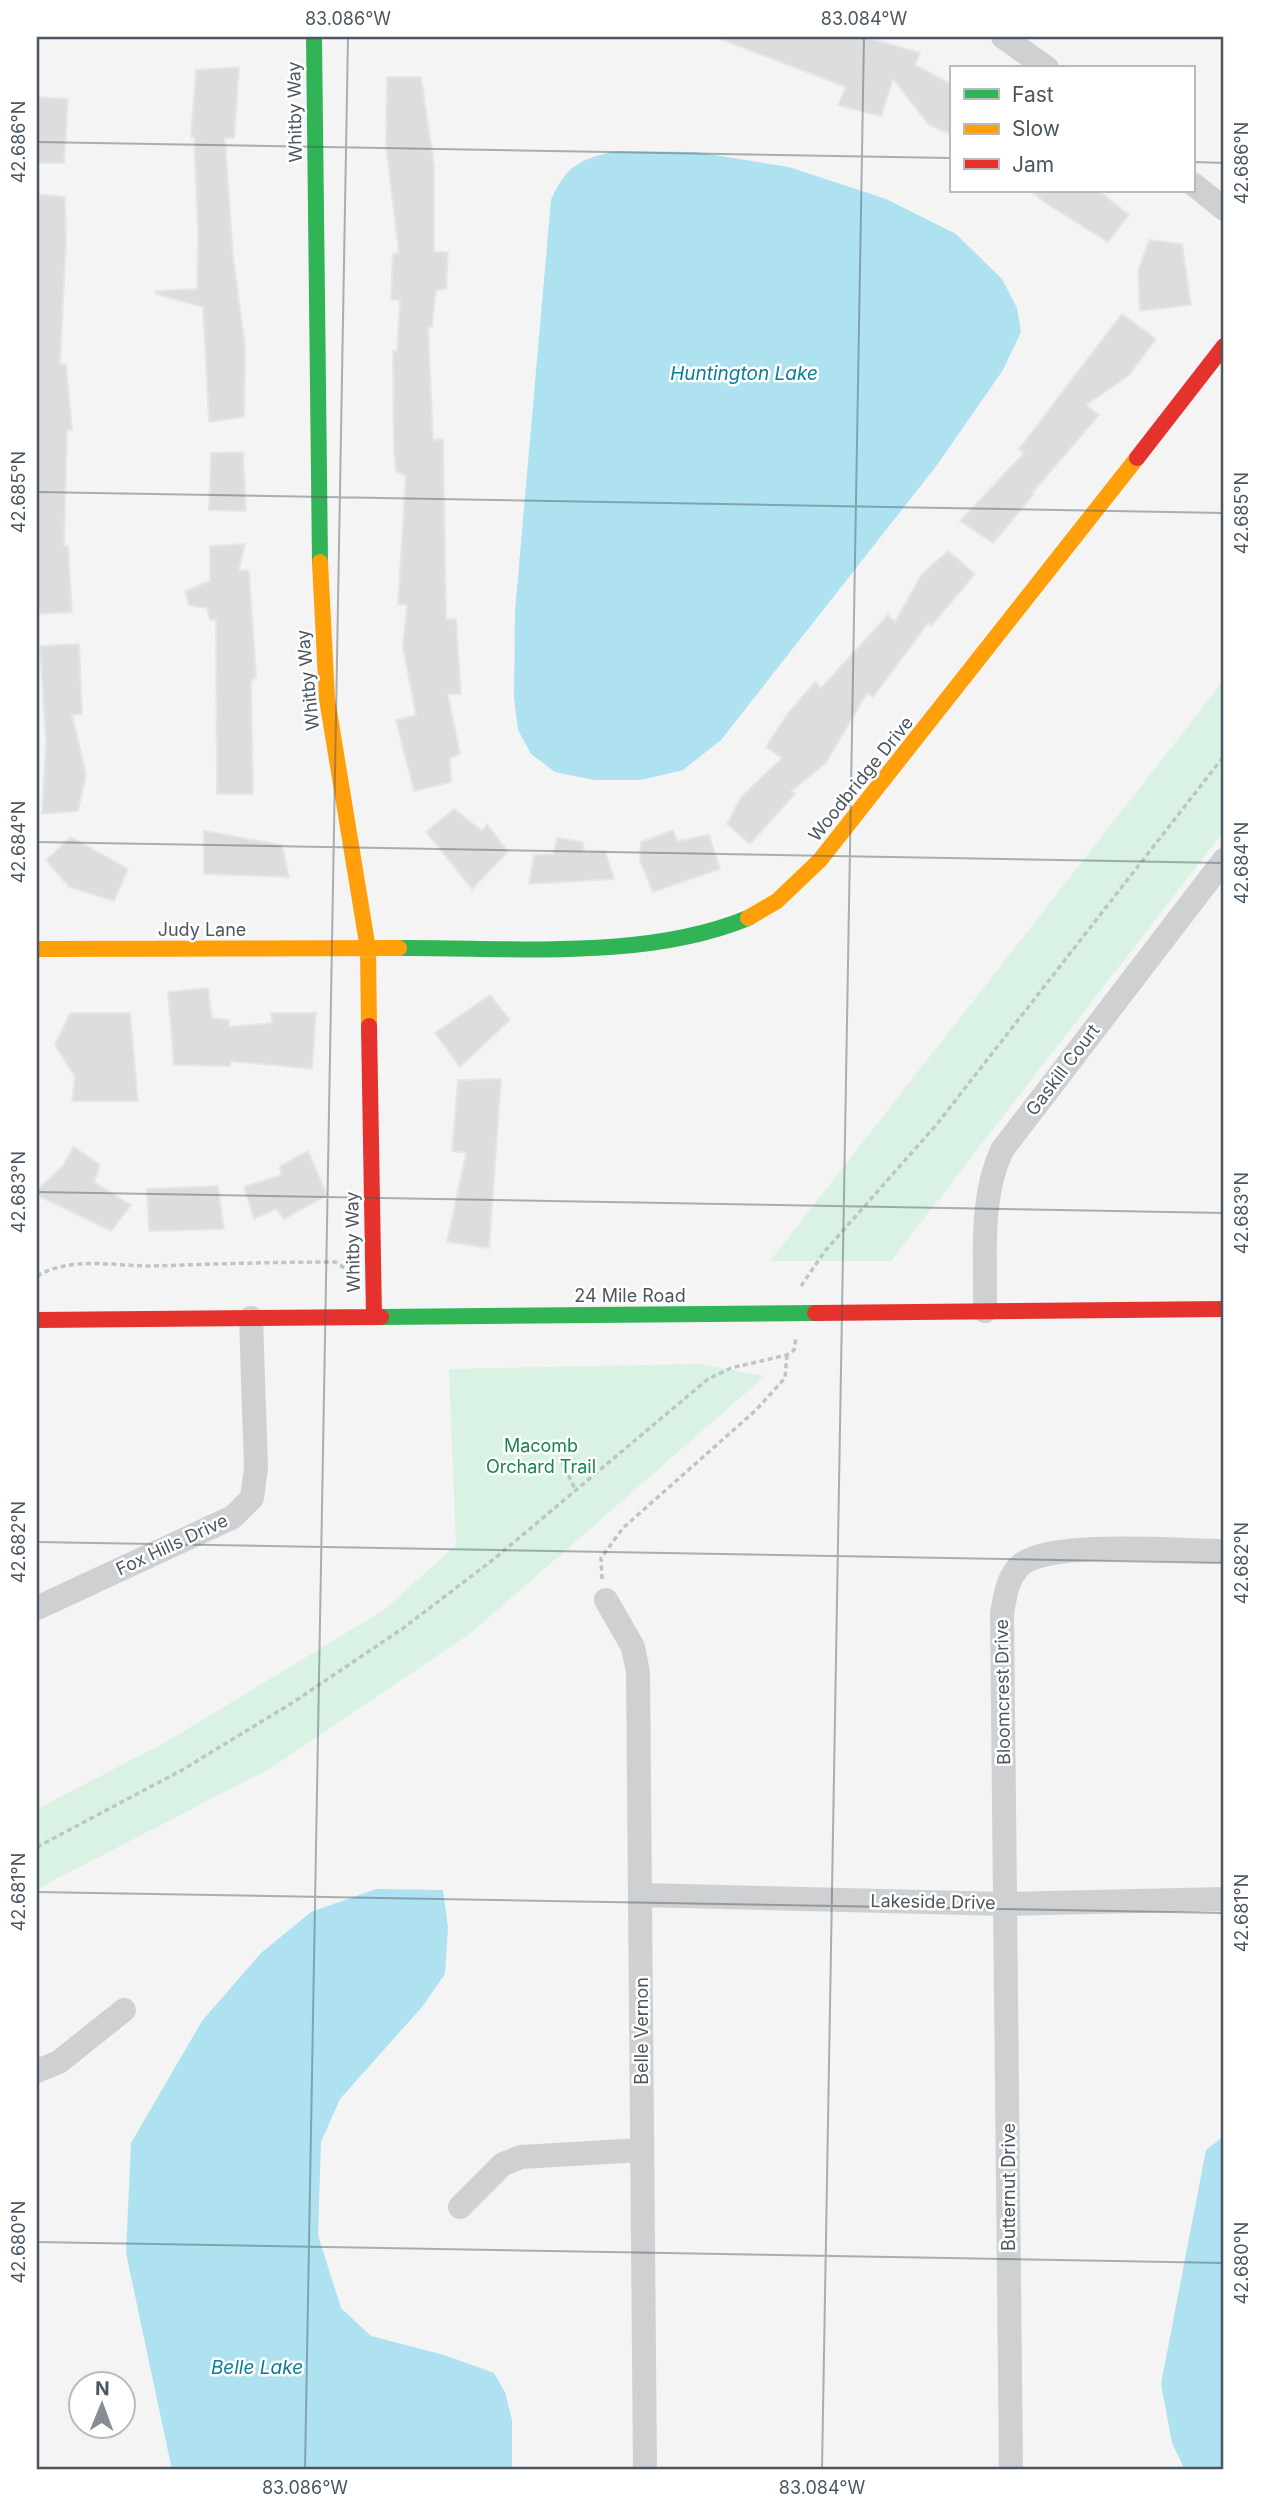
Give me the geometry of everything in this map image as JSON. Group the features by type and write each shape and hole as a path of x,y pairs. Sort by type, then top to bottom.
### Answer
{"street":[{"name":"Whitby Way","path":"314,37 321,613 327,699 368,949 374,1317"},
{"path":"1003,37 1044,66"},
{"path":"1194,185 1224,209"},
{"name":"Woodbridge Drive","path":"368,949 615,947 657,943 717,931 758,914 777,901 820,860 937,715 1224,346"},
{"name":"Gaskill Court","path":"985,1311 987,1194 993,1169 1002,1150 1224,860"},
{"name":"Judy Lane","path":"37,950 368,949"},
{"name":"24 Mile Road","path":"37,1320 1224,1308"},
{"name":"Fox Hills Drive","path":"37,1608 233,1517 252,1498 256,1468 251,1318"},
{"name":"Bloomcrest Drive","path":"1006,1904 1002,1613 1013,1576 1021,1565 1053,1551 1224,1551"},
{"name":"Belle Vernon","path":"606,1600 633,1647 638,1672 645,2470"},
{"name":"Lakeside Drive","path":"642,1895 1006,1904 1224,1899"},
{"name":"Butternut Drive","path":"1006,1904 1011,2470"},
{"path":"37,2071 59,2062 124,2010"},
{"path":"460,2207 503,2164 521,2157 642,2150"}],"path":[{"path":"37,1847 182,1770 292,1703 402,1629 494,1559 708,1379 731,1368 787,1355 794,1350 801,1286 805,1277 937,1124 1224,756"},
{"path":"37,1276 54,1266 115,1263 148,1266 335,1262 355,1274 373,1273"},
{"path":"606,1600 600,1570 601,1558 623,1528 756,1410 785,1378 787,1355"},
{"path":"561,1460 575,1489"}],"green space":[{"path":"1224,680 1224,831 891,1261 770,1261"},
{"name":"Macomb Orchard Trail","path":"697,1364 765,1376 472,1632 271,1768 37,1889 37,1809 164,1743 384,1610 456,1545 449,1369"}],"water":[{"name":"Huntington Lake","path":"616,151 696,152 789,167 886,199 956,234 1002,279 1017,308 1021,332 1003,370 937,465 721,740 683,770 641,780 594,780 555,772 531,754 518,730 514,697 515,611 551,200 563,179 576,165"},
{"name":"Belle Lake","path":"376,1889 443,1890 448,1927 445,1974 422,2007 340,2099 321,2142 318,2235 341,2308 371,2336 444,2355 494,2373 505,2392 512,2420 512,2470 172,2470 126,2253 131,2143 202,2021 261,1953 311,1912"},
{"path":"1224,2136 1224,2470 1185,2470 1172,2443 1161,2384 1206,2150"}],"building":[{"path":"715,37 865,37 920,53 915,65 950,83 950,134 929,125 893,79 881,116 838,105 846,87"},
{"path":"239,67 234,138 225,138 233,257 245,346 244,417 209,422 203,307 156,294 156,291 197,289 198,232 194,137 191,137 196,70"},
{"path":"387,77 421,77 434,165 434,252 448,252 446,289 436,290 432,327 428,327 433,440 443,439 446,619 456,619 461,694 448,694 460,754 450,758 451,782 414,791 396,720 416,715 403,647 407,605 398,604 406,476 396,471 394,451 393,351 397,351 400,300 391,300 393,254 399,253 386,146"},
{"path":"37,97 68,99 64,163 37,163"},
{"path":"1033,192 1100,192 1129,215 1108,242 1044,202"},
{"path":"37,194 65,197 66,241 60,365 66,364 72,430 67,430 64,546 68,546 72,612 37,614"},
{"path":"1149,240 1182,244 1191,305 1140,311 1138,272"},
{"path":"1122,314 1156,339 1129,375 1086,405 1099,415 993,543 960,521 1024,453 1019,449"},
{"path":"243,452 246,511 209,510 211,453"},
{"path":"245,544 239,570 249,571 256,677 251,682 253,794 217,794 216,620 210,620 207,608 189,605 185,591 210,581 210,546"},
{"path":"948,551 975,574 931,626 928,623 873,697 867,693 826,763 791,791 795,794 750,844 727,824 741,797 782,758 766,747 788,713 815,682 821,688 888,615 895,622 922,574"},
{"path":"79,644 82,714 72,715 86,774 78,811 42,814 46,742 40,646"},
{"path":"454,809 482,831 487,824 508,852 472,889 426,832"},
{"path":"673,830 677,841 709,835 720,869 653,892 640,860 641,842"},
{"path":"204,831 282,845 289,877 204,874"},
{"path":"71,837 128,869 114,901 69,887 46,860"},
{"path":"557,838 583,842 584,852 605,851 614,879 529,884 534,855 553,854"},
{"path":"208,988 212,1018 229,1020 229,1027 272,1023 271,1013 316,1013 312,1069 230,1061 230,1066 174,1065 168,992"},
{"path":"490,995 510,1020 460,1067 435,1033"},
{"path":"70,1013 130,1013 138,1101 72,1101 75,1077 55,1045"},
{"path":"501,1079 489,1248 447,1242 466,1153 452,1151 458,1080"},
{"path":"74,1147 100,1165 94,1182 131,1205 111,1231 37,1195 37,1190 63,1166"},
{"path":"308,1151 327,1195 284,1219 276,1209 254,1219 244,1187 281,1175 280,1166"},
{"path":"218,1186 224,1229 149,1231 147,1189"}],"traffic: fast":[{"path":"314,37 320,562"},
{"path":"399,948 576,949 621,946 708,932 748,918"},
{"path":"381,1317 815,1313"}],"traffic: slow":[{"path":"748,918 777,901 820,860 1137,458"},
{"path":"320,562 327,699 368,949 369,1026"},
{"path":"37,949 399,948"}],"traffic: jam":[{"path":"1137,458 1224,346"},
{"path":"369,1026 374,1317"},
{"path":"815,1313 1224,1309"},
{"path":"37,1320 381,1317"}]}
